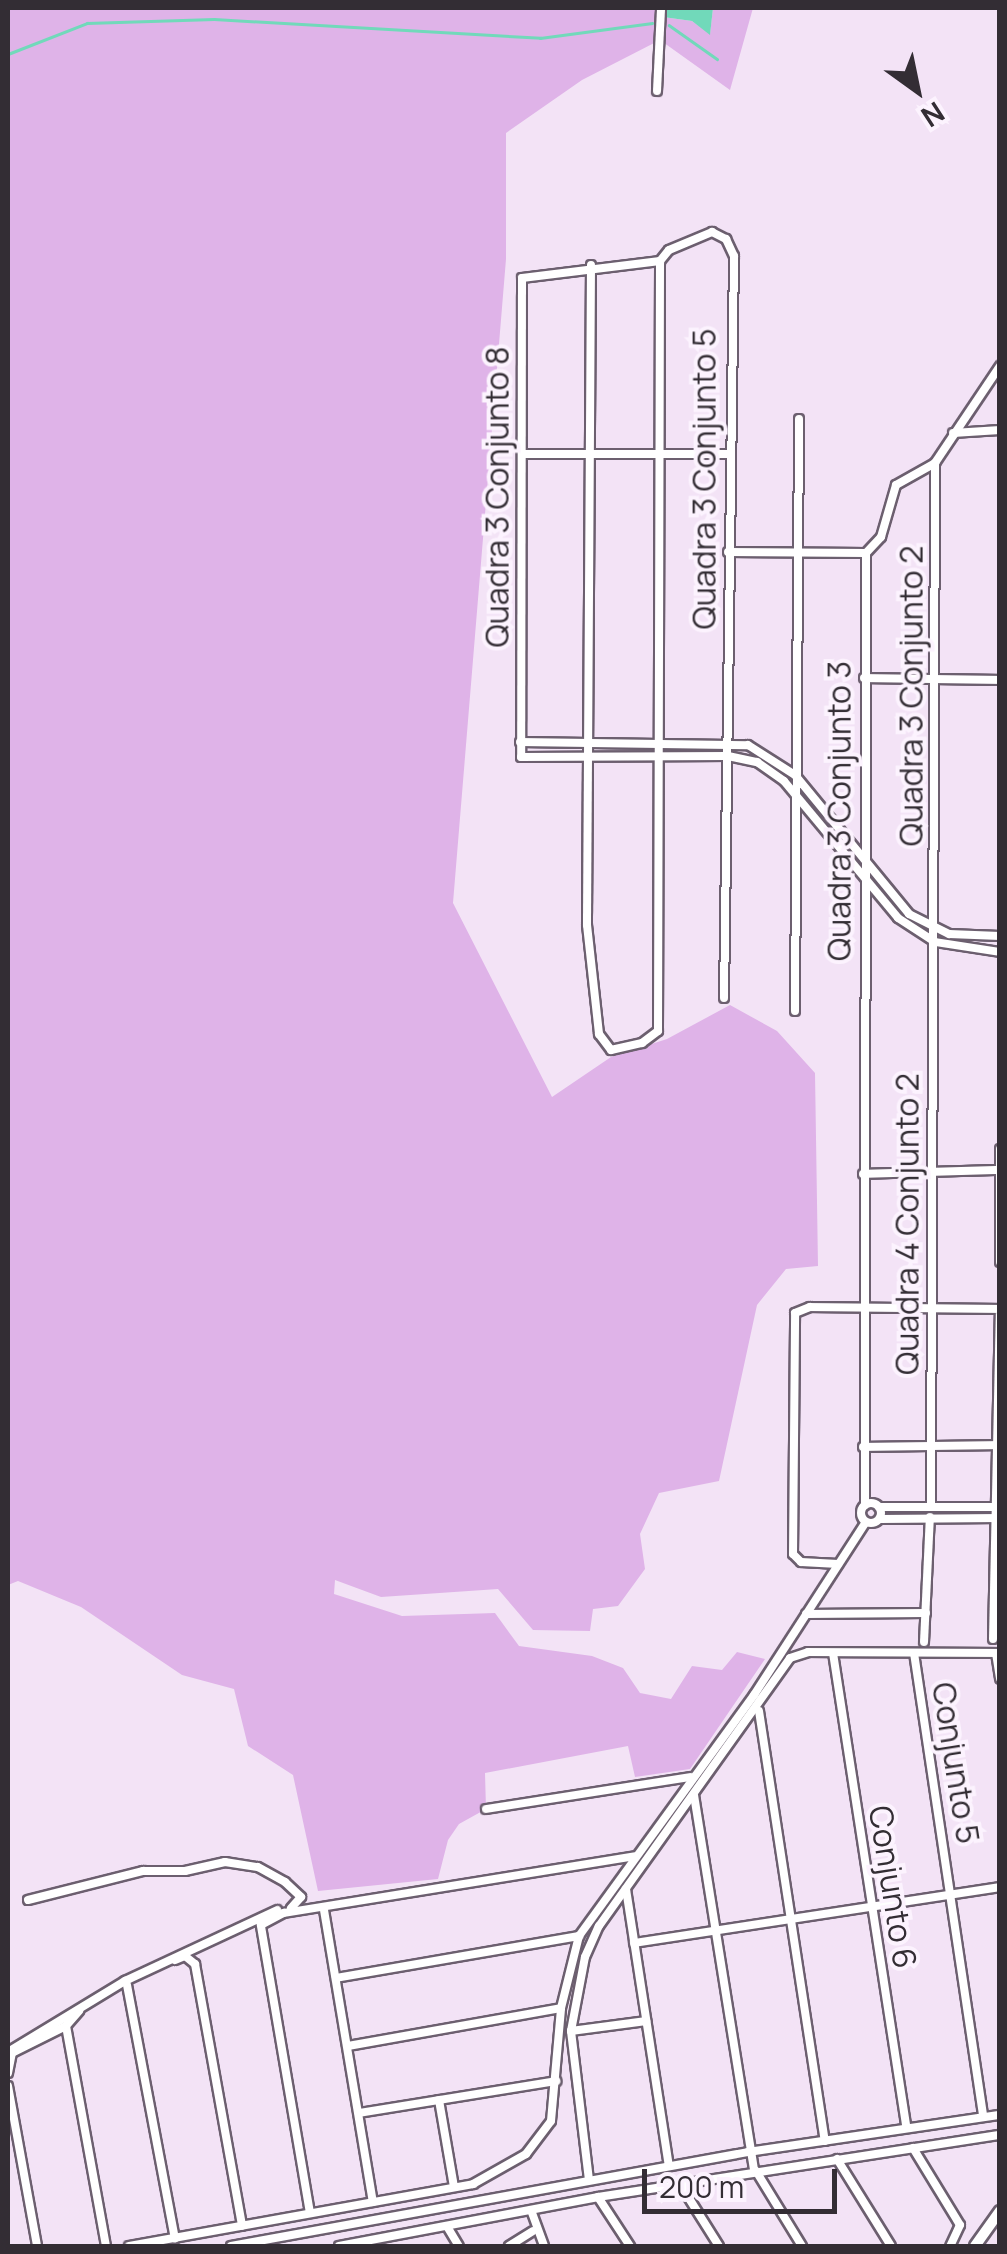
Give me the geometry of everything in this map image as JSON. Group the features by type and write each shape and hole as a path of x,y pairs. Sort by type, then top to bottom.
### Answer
{"street":[{"path":"657,91 661,8"},
{"name":"Quadra 3 Conjunto 5","path":"660,261 695,237 718,232 734,256 724,998"},
{"path":"660,261 658,1031 620,1050 605,1049 599,1034 587,925 591,265 660,261"},
{"name":"Quadra 3 Conjunto 8","path":"590,756 521,757 520,742 522,278 591,265"},
{"path":"728,552 866,553 881,536 896,485 934,462 1000,366"},
{"path":"795,1011 798,419"},
{"path":"953,433 1000,430"},
{"path":"523,454 729,454"},
{"name":"Quadra 3 Conjunto 2","path":"934,462 935,942"},
{"name":"Quadra 3 Conjunto 3","path":"866,553 866,1522"},
{"path":"864,678 1000,680"},
{"path":"520,742 728,742 768,753 795,774 898,904 935,930 997,936 997,952 935,942 898,918 796,794 757,762 728,756 590,756"},
{"name":"Quadra 4 Conjunto 2","path":"931,1506 935,942"},
{"path":"1000,1149 1000,1262"},
{"path":"863,1174 999,1170"},
{"path":"838,1564 801,1562 792,1546 794,1316 810,1306 1000,1312 998,1583 993,1639"},
{"path":"863,1447 999,1445"},
{"path":"865,1505 999,1507"},
{"path":"879,1507 880,1519"},
{"path":"128,2246 454,2187 496,2176 539,2142 551,2120 561,2008 579,1936 806,1614 866,1522 930,1517 999,1518"},
{"path":"924,1642 930,1517"},
{"path":"806,1614 926,1614"},
{"name":"Conjunto 6","path":"833,1653 906,2128"},
{"name":"Conjunto 5","path":"914,1653 983,2118"},
{"path":"579,2202 573,2194 584,2181 571,2031 585,1956 626,1888 759,1709 794,1655 998,1653 1000,1679"},
{"path":"759,1709 825,2141"},
{"path":"486,1809 691,1777"},
{"path":"694,1795 748,2152 755,2171 802,2246"},
{"path":"310,2214 260,1925 272,1917 634,1856"},
{"path":"8,2052 166,1959 302,1901 258,1867 225,1862 185,1872 143,1871 28,1900"},
{"path":"634,1942 1000,1887"},
{"path":"626,1888 668,2166"},
{"path":"324,1910 374,2202"},
{"path":"336,1978 579,1936"},
{"path":"8,2073 12,2053 66,2026 76,2013 182,1956 196,1964 242,2226"},
{"path":"127,1986 175,2238"},
{"path":"348,2046 561,2008"},
{"path":"571,2031 646,2021"},
{"path":"66,2026 106,2246"},
{"path":"359,2113 556,2081"},
{"path":"8,2086 37,2246"},
{"path":"439,2100 454,2187"},
{"path":"231,2246 748,2152 1000,2115"},
{"path":"956,2121 950,2132 956,2141"},
{"path":"915,2147 924,2134 919,2126"},
{"path":"338,2246 755,2171 1000,2134"},
{"path":"915,2147 960,2225 950,2246"},
{"path":"720,2157 720,2177"},
{"path":"838,2159 891,2246"},
{"path":"680,2184 719,2246"},
{"path":"598,2198 630,2246"},
{"path":"531,2210 534,2230 544,2246"},
{"path":"975,2246 1000,2212"},
{"path":"410,2214 405,2226 410,2234"},
{"path":"375,2242 387,2228 383,2219"},
{"path":"448,2228 460,2246"},
{"path":"508,2246 534,2230"},
{"path":"272,2246 280,2237"}],"shaded area":[{"path":"8,8 657,8 660,33 663,17 692,21 710,34 713,8 753,8 730,90 660,40 582,80 506,133 506,259 453,903 552,1097 611,1057 667,1039 730,1005 777,1031 815,1073 818,1266 786,1269 757,1305 719,1481 659,1493 640,1534 645,1569 618,1606 593,1609 590,1631 533,1630 498,1589 381,1597 335,1580 334,1594 402,1616 495,1613 519,1646 592,1656 623,1668 640,1693 671,1699 692,1666 722,1670 737,1652 765,1659 690,1769 635,1777 628,1746 485,1773 486,1809 459,1824 448,1840 438,1879 318,1891 293,1775 248,1746 234,1689 182,1675 81,1607 18,1581 8,1585"},
{"path":"663,8 713,8 710,35 692,21 663,17"}],"waterway":[{"path":"8,54 87,23 214,19 540,38 652,23"},
{"path":"669,25 717,59"}]}
